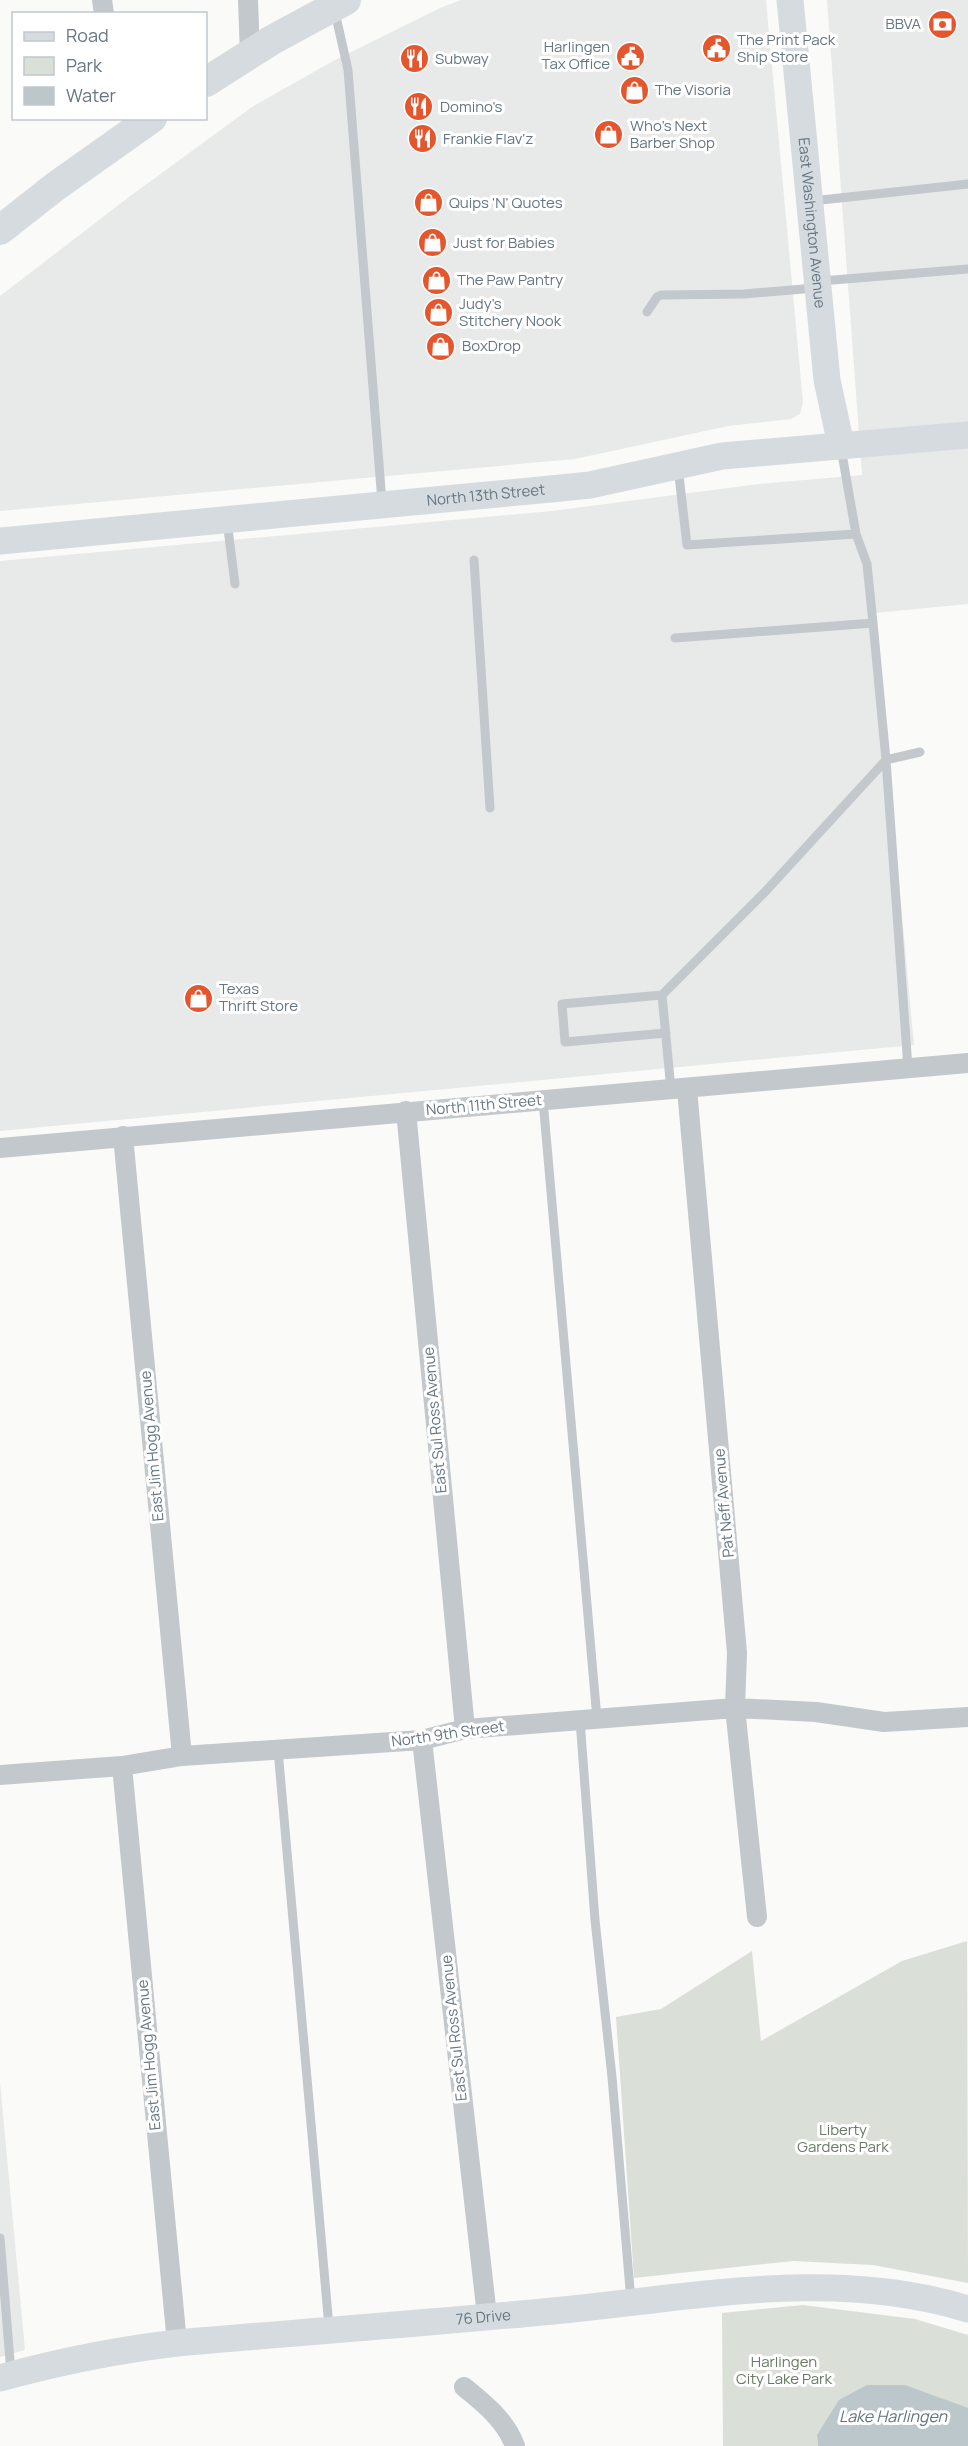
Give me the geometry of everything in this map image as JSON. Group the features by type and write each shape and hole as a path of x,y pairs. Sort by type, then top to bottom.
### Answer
{"main road":[{"path":"207,81 340,3"},
{"path":"0,229 145,120"}],"street":[{"path":"248,0 250,55"},
{"name":"East Washington Avenue","path":"790,0 827,380 841,445"},
{"name":"North 13th Street","path":"0,541 590,485 722,456 968,435"},
{"name":"North 11th Street","path":"0,1148 968,1063"},
{"name":"Pat Neff Avenue","path":"679,1090 737,1653 735,1708 757,1917"},
{"name":"East Sul Ross Avenue","path":"406,1111 465,1729"},
{"name":"East Jim Hogg Avenue","path":"123,1136 182,1756"},
{"name":"North 9th Street","path":"0,1775 122,1766 182,1756 422,1740 465,1729 735,1708 816,1712 884,1722 928,1721 968,1716"},
{"name":"East Sul Ross Avenue","path":"422,1740 487,2316"},
{"name":"East Jim Hogg Avenue","path":"122,1766 177,2343"},
{"name":"76 Drive","path":"6,2376 121,2349 775,2288 810,2287 881,2292 968,2309"},
{"path":"464,2387 490,2408 515,2446"}],"lane":[{"path":"340,3 348,70 382,505"},
{"path":"809,201 968,184"},
{"path":"647,312 661,294 734,294 968,269"},
{"path":"841,445 856,534 867,564 885,760 908,1068"},
{"path":"678,467 687,545 856,534"},
{"path":"227,519 236,584"},
{"path":"474,560 490,808"},
{"path":"675,638 873,623"},
{"path":"666,1033 565,1042 562,1004 662,995 764,893 885,760 920,752"},
{"path":"662,995 666,1033 679,1090"},
{"path":"543,1100 589,1719 595,1920 612,2077 631,2303"},
{"path":"278,1750 329,2330"},
{"path":"0,2238 6,2376"}],"shaded area":[{"path":"461,0 766,0 803,403 800,414 791,419 728,426 575,459 0,511 0,296 129,197 252,107 333,61 440,8"},
{"path":"827,0 968,0 968,604 874,613 914,1045 0,1131 0,561 552,511 759,484 862,475"},
{"path":"0,2082 25,2350 0,2357"}],"green space":[{"name":"Liberty Gardens Park","path":"967,1941 968,2283 873,2265 793,2261 634,2278 616,2017 661,2009 752,1951 761,2041 902,1961"},
{"name":"Harlingen City Lake Park","path":"803,2305 915,2319 968,2335 968,2408 817,2435 818,2446 723,2446 722,2313"}],"water":[{"name":"Lake Harlingen","path":"867,2385 905,2385 968,2408 968,2446 818,2446 817,2435 839,2400"}],"place":[{"name":"BBVA","path":"942,24"},
{"name":"The Print Pack Ship Store","path":"716,49"},
{"name":"Harlingen Tax Office","path":"631,56"},
{"name":"Subway","path":"414,59"},
{"name":"The Visoria","path":"634,90"},
{"name":"Domino's","path":"419,107"},
{"name":"Who's Next Barber Shop","path":"609,135"},
{"name":"Frankie Flav'z","path":"422,139"},
{"name":"Quips 'N' Quotes","path":"428,203"},
{"name":"Just for Babies","path":"432,243"},
{"name":"The Paw Pantry","path":"436,280"},
{"name":"Judy's Stitchery Nook","path":"438,313"},
{"name":"BoxDrop","path":"441,346"},
{"name":"Texas Thrift Store","path":"198,998"}]}
